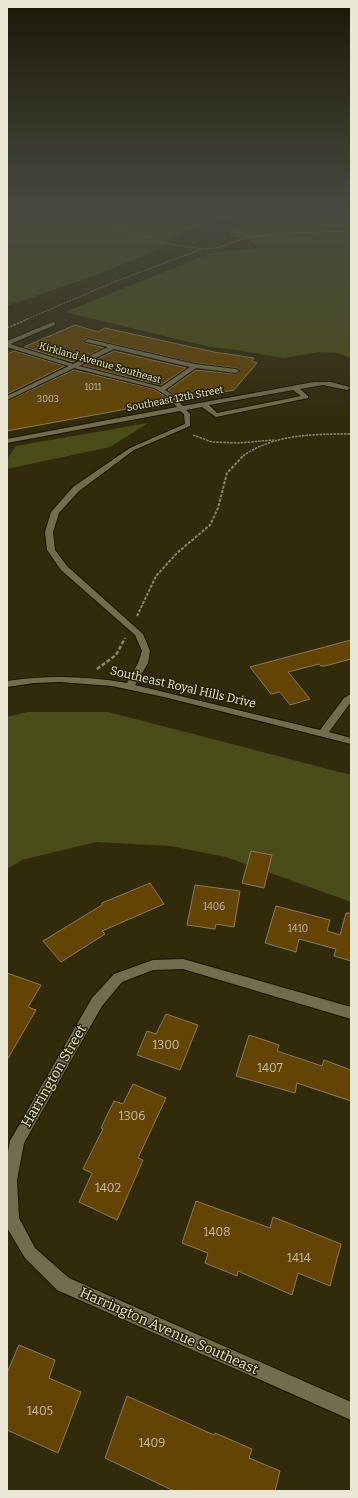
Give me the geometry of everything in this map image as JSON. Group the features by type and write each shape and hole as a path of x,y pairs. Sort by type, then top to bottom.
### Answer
{"street":[{"path":"7,344 53,324"},
{"path":"88,341 195,366 236,371"},
{"name":"Kirkland Avenue Southeast","path":"7,344 74,366 162,389 182,408"},
{"path":"7,398 113,347"},
{"path":"162,389 195,366"},
{"name":"Southeast 12th Street","path":"7,441 294,387 326,383 347,388"},
{"path":"203,404 216,415 306,397 294,387"},
{"path":"130,686 143,663 146,651 140,634 64,568 51,550 49,532 55,512 76,489 132,449 188,425 187,414 182,408"},
{"name":"Southeast Royal Hills Drive","path":"7,684 34,680 88,679 130,686 351,742"},
{"path":"322,734 346,700 351,697"},
{"name":"Harrington Street","path":"11,1220 10,1180 17,1141 97,1002 118,978 153,965 183,964 351,1013"},
{"name":"Harrington Avenue Southeast","path":"11,1220 30,1254 63,1284 351,1411"}],"path":[{"path":"7,328 112,283"},
{"path":"180,429 212,442 238,443 322,434 351,434"},
{"path":"96,669 116,655 132,627 156,576 177,553 210,525 218,508 227,473 243,456 255,448 279,439"}],"shaded area":[{"path":"7,283 73,283 7,306"},
{"path":"137,283 351,283 351,358 338,353 319,352 284,358 210,347 65,312"},
{"path":"148,423 110,447 7,469 7,459 16,446"},
{"path":"27,712 108,712 351,775 351,902 226,857 171,846 96,842 22,860 7,869 7,717"}],"building":[{"path":"75,325 98,332 105,328 214,352 254,358 252,361 257,363 234,390 179,399 168,390 196,370 236,374 240,371 236,368 195,363 88,338 84,340 85,343 104,348 73,362 24,347"},
{"path":"14,351 65,366 7,394 7,354"},
{"path":"114,351 186,368 161,385 83,366"},
{"path":"74,370 153,389 165,396 170,401 7,431 7,401"},
{"path":"351,640 351,659 325,666 321,666 319,664 288,672 310,699 290,705 280,692 271,694 250,667"},
{"path":"251,851 272,855 264,888 242,883"},
{"path":"150,883 164,904 102,931 105,934 61,962 43,941 102,905 102,903"},
{"path":"195,885 240,891 234,927 216,924 215,929 187,925"},
{"path":"276,906 330,920 327,931 340,935 346,913 351,913 351,961 334,956 336,949 299,939 296,952 265,943"},
{"path":"7,973 41,985 28,1007 36,1010 7,1060"},
{"path":"166,1014 198,1025 180,1070 137,1055 147,1031 156,1034"},
{"path":"249,1035 279,1045 277,1051 322,1066 324,1060 351,1070 351,1101 297,1083 295,1093 236,1076"},
{"path":"133,1084 166,1098 138,1158 143,1160 117,1220 79,1202 92,1173 83,1169 103,1129 101,1128 114,1101 123,1104"},
{"path":"196,1201 270,1228 273,1217 341,1244 330,1286 298,1273 292,1295 238,1271 237,1276 205,1263 208,1253 182,1243"},
{"path":"19,1345 55,1360 49,1378 81,1392 58,1453 7,1430 7,1373"},
{"path":"127,1396 214,1435 215,1433 252,1449 249,1458 280,1471 275,1491 174,1491 105,1458"}]}
